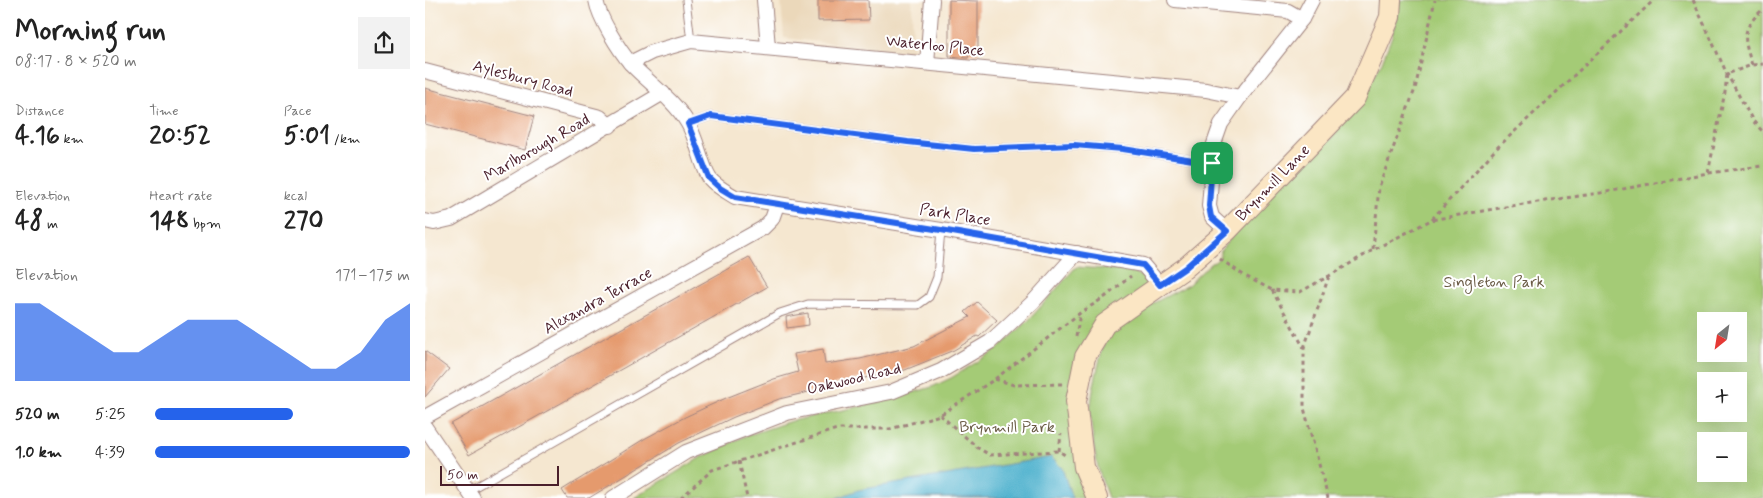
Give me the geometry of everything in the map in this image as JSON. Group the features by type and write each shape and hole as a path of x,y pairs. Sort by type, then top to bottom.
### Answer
{"street":[{"path":"596,0 609,31 630,63 677,107 688,124"},
{"path":"764,0 768,47"},
{"path":"927,63 932,0"},
{"path":"1175,0 1243,3 1288,11 1302,19"},
{"path":"1227,231 1211,217 1209,206 1214,144 1221,124 1302,19 1312,0"},
{"name":"Brynmill Lane","path":"1097,498 1084,467 1076,400 1085,357 1105,324 1185,268 1227,231 1355,98 1390,17 1391,0"},
{"name":"Waterloo Place","path":"630,63 652,52 691,41 1206,90 1240,97"},
{"name":"Aylesbury Road","path":"425,71 600,117 610,126"},
{"name":"Marlborough Road","path":"425,221 434,223 451,219 663,93"},
{"name":"Park Place","path":"688,124 709,178 720,188 735,197 1077,252 1143,265"},
{"name":"Alexandra Terrace","path":"425,417 763,228 771,219 777,205"},
{"name":"Oakwood Road","path":"613,498 686,452 778,416 891,392 941,371 990,342 1033,302 1077,252"},
{"path":"1143,265 1160,285"},
{"path":"425,427 471,495"}],"lane":[{"path":"686,0 691,41"},
{"path":"688,124 711,116 974,149 1074,145 1123,149 1212,163"},
{"path":"471,495 780,313 808,304 918,305 929,297 937,277 941,230"}],"path":[{"path":"1373,250 1379,187 1415,89 1435,0"},
{"path":"1431,220 1495,149 1654,0"},
{"path":"1693,0 1727,74 1753,121 1763,132"},
{"path":"1752,65 1744,41 1750,21 1763,9"},
{"path":"1727,74 1752,65 1763,64"},
{"path":"1708,173 1727,74"},
{"path":"1207,249 1245,276 1272,290 1300,292 1373,250 1431,220 1607,192 1708,173 1763,166"},
{"path":"681,498 712,470 837,429 890,429 941,415 995,379 1080,312 1105,297 1126,281 1143,265"},
{"path":"1328,498 1304,408 1304,348 1329,276"},
{"path":"1272,290 1304,348"},
{"path":"995,379 1014,384 1068,384"},
{"path":"941,415 978,448 990,454 1059,451 1070,458"},
{"path":"739,461 747,498"}],"shaded area":[{"path":"781,0 912,0 913,52 784,38"}],"green space":[{"name":"Singleton Park","path":"1400,0 1763,0 1763,498 1108,498 1099,472 1090,412 1093,389 1103,346 1107,337 1123,319 1188,285 1211,263 1217,260 1221,250 1268,192 1299,169 1332,137 1362,98 1382,62 1392,36"},
{"name":"Brynmill Park","path":"1076,267 1130,271 1160,285 1105,324 1076,401 1097,498 634,498 700,458 743,437 791,421 885,401 932,387 951,378 998,349 1028,321"}],"water":[{"path":"1051,457 1062,468 1072,498 837,498 858,490"}],"building":[{"path":"818,0 868,0 869,20 818,21"},
{"path":"949,0 978,1 978,54 969,54 968,58 949,56"},
{"path":"425,88 534,116 525,150 425,124"},
{"path":"749,257 767,287 469,455 451,424"},
{"path":"977,302 997,320 979,337 977,336 954,350 905,370 834,384 834,386 779,399 734,417 679,443 589,498 567,498 562,490 644,439 685,417 726,398 774,379 798,372 794,354 823,349 825,364 860,359 914,346 970,317 965,312"},
{"path":"808,313 809,325 787,328 786,317"},
{"path":"425,351 449,369 425,397"}],"route":[{"path":"711,116 974,149 1074,145 1123,149 1212,163 1209,206 1211,217 1227,231 1185,268 1160,285 1143,265 1077,252 735,197 720,188 709,178 688,124 711,116"}]}
